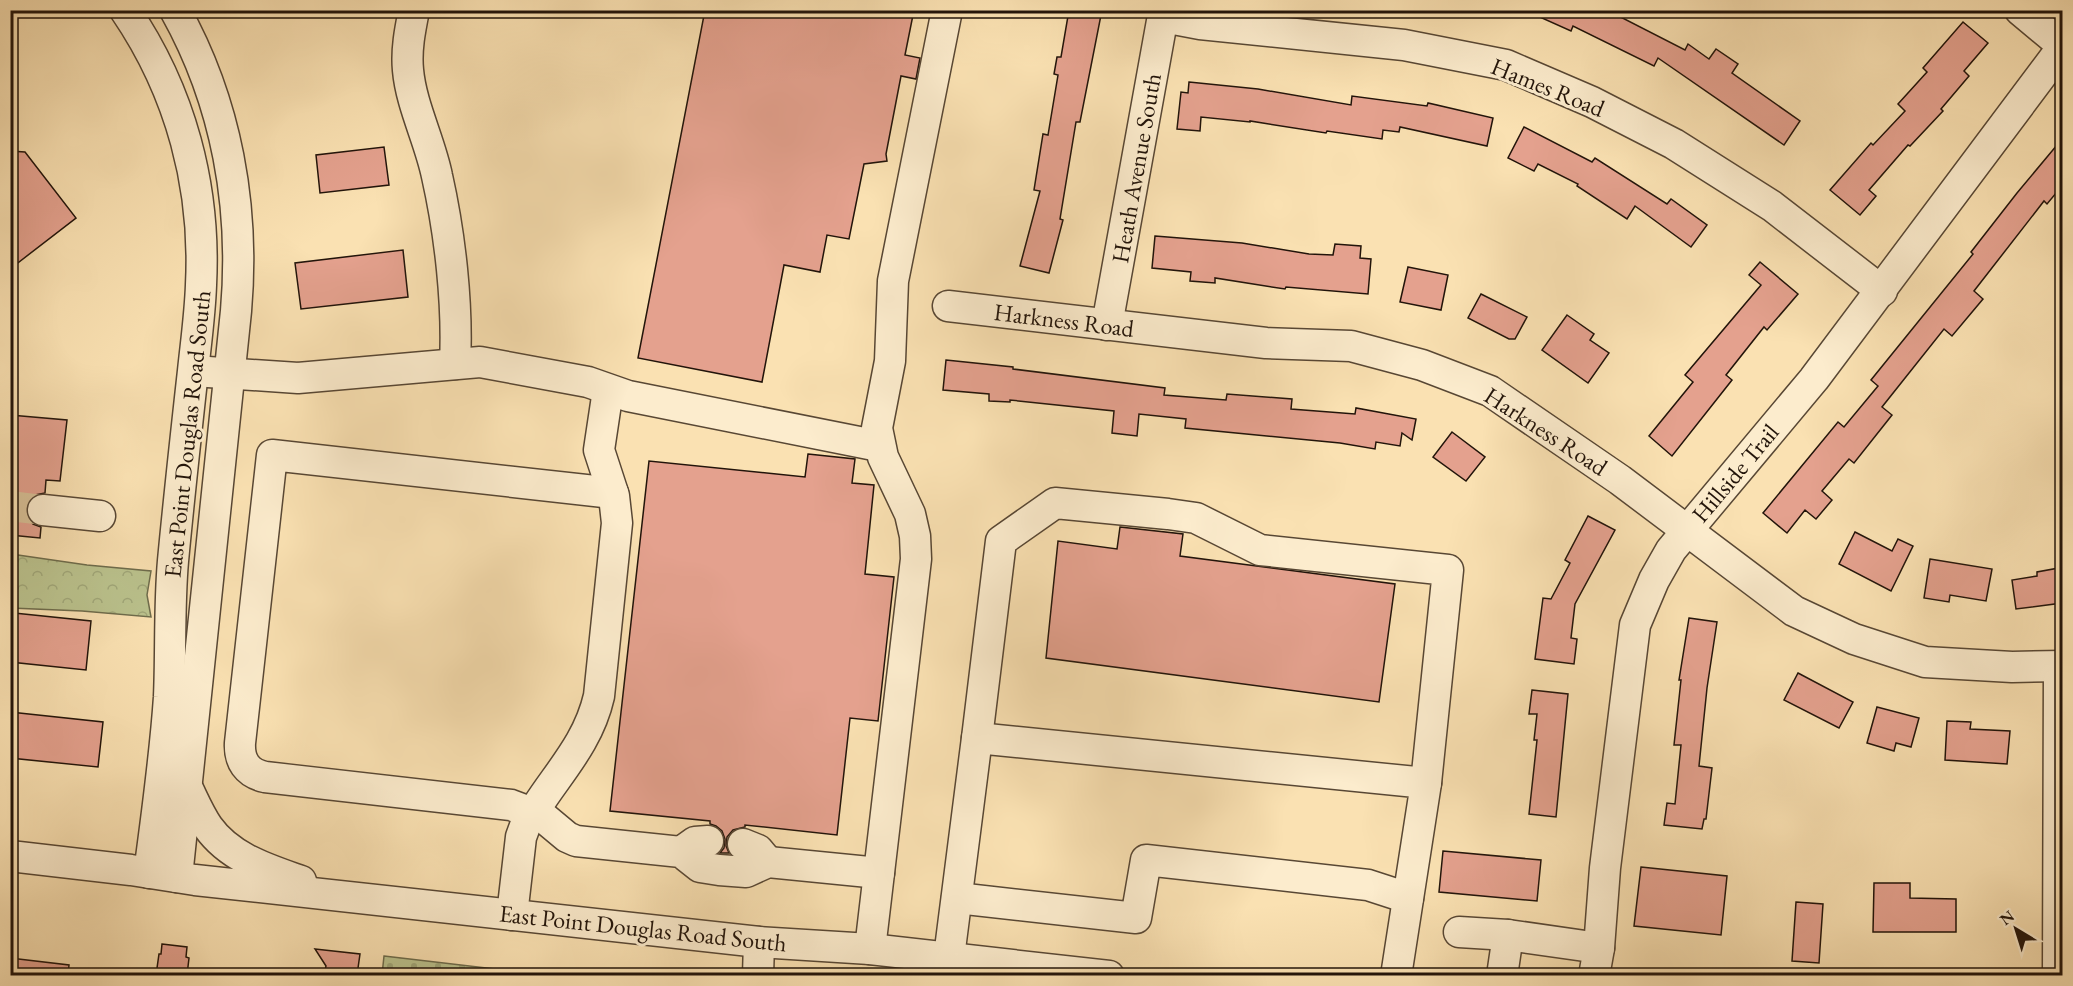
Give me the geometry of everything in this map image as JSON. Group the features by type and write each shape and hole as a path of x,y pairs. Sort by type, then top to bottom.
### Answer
{"street":[{"name":"East Point Douglas Road South","path":"125,10 151,52 172,98 188,142 197,187 201,230 202,280 172,574 163,875"},
{"name":"East Point Douglas Road South","path":"163,875 186,785 239,275 239,236 229,154 197,54 175,10"},
{"path":"414,10 408,42 408,68 412,92 432,154 444,208 456,324 455,363"},
{"path":"870,949 916,559 915,536 910,514 879,446 878,424 891,354 893,281 946,10"},
{"path":"2020,10 2062,46"},
{"name":"Hames Road","path":"1164,14 1200,24 1404,45 1506,65 1592,102 1674,144 1772,206 1882,291"},
{"name":"Heath Avenue South","path":"1107,325 1164,14"},
{"name":"Hillside Trail","path":"1596,962 1605,868 1635,625 1654,580 1685,531 1814,379 1882,291 2062,46"},
{"name":"Harkness Road","path":"948,306 1266,343 1352,346 1422,365 1490,391 1620,480 1794,611 1854,639 1924,662 2061,667"},
{"path":"193,370 276,378 309,378 455,363 493,363 588,382 628,396 879,446"},
{"path":"512,915 522,834 533,812 581,744 596,707 600,690 617,523 613,493 599,450 608,390"},
{"path":"613,493 272,455 240,743 244,765 255,774 265,777 504,804 533,812 547,819 570,839 582,843 681,852 696,865 705,868 744,872 768,862 879,873"},
{"path":"949,957 1001,541 1055,503 1196,518 1260,550 1448,570 1426,783 1396,975"},
{"path":"43,510 100,516"},
{"path":"2058,975 2061,667"},
{"path":"977,738 1426,783"},
{"path":"186,785 208,828 231,850 279,873 346,896"},
{"path":"681,852 695,842 708,841"},
{"path":"743,844 758,850 768,862"},
{"name":"East Point Douglas Road South","path":"10,855 163,875 759,942 949,957 988,969 1109,975"},
{"path":"957,898 1136,918 1146,860 1368,885 1408,898"},
{"path":"1460,932 1508,935 1596,962"},
{"path":"1503,975 1508,935"},
{"path":"758,975 759,942"}],"green space":[{"path":"11,554 151,571 147,595 151,617 11,608"},
{"path":"384,956 547,975 382,975"}],"building":[{"path":"705,10 914,10 905,55 920,58 916,79 901,76 886,154 887,161 864,164 849,239 827,235 820,272 784,265 762,382 638,358"},
{"path":"1069,10 1102,10 1080,122 1076,122 1060,219 1063,220 1049,273 1020,266 1040,191 1034,190 1043,134 1048,135 1058,75 1054,74 1057,57 1061,57"},
{"path":"1524,10 1607,10 1685,50 1688,44 1709,59 1716,49 1738,64 1732,73 1800,121 1784,145 1658,58 1654,66 1573,26 1571,31"},
{"path":"1963,22 1988,43 1964,71 1969,76 1941,109 1943,111 1910,146 1908,145 1869,190 1876,196 1860,215 1830,190 1871,143 1873,145 1905,111 1898,104 1927,72 1923,68"},
{"path":"1189,82 1258,89 1351,105 1352,96 1427,106 1428,103 1493,118 1487,146 1400,127 1399,132 1383,130 1382,139 1250,121 1201,117 1200,131 1177,129 1181,92 1188,93"},
{"path":"1524,127 1592,162 1595,158 1667,204 1671,199 1707,225 1691,247 1635,206 1627,219 1577,186 1578,184 1538,164 1534,171 1508,158"},
{"path":"2062,139 2062,186 2047,204 2044,201 1974,291 1983,299 1952,336 1944,329 1882,407 1892,415 1854,463 1849,459 1822,491 1832,500 1816,519 1805,510 1787,533 1763,513 1838,422 1844,427 1878,386 1871,380"},
{"path":"384,147 389,185 320,193 316,155"},
{"path":"10,151 25,152 76,218 10,269"},
{"path":"1155,236 1242,243 1309,254 1333,255 1335,244 1361,246 1360,258 1371,259 1368,294 1286,287 1285,289 1215,278 1215,283 1190,281 1191,272 1152,268"},
{"path":"403,250 408,297 301,309 295,263"},
{"path":"1760,262 1798,294 1767,330 1764,327 1726,375 1732,380 1672,456 1649,436 1693,382 1685,375 1761,285 1749,275"},
{"path":"1408,267 1448,275 1441,310 1400,302"},
{"path":"1481,294 1527,317 1515,339 1509,339 1468,318"},
{"path":"1567,315 1594,334 1590,340 1609,353 1588,383 1542,350"},
{"path":"946,360 1165,388 1164,395 1226,400 1227,394 1292,399 1291,409 1355,414 1356,408 1416,419 1412,440 1402,433 1400,446 1376,442 1375,449 1340,443 1185,428 1186,419 1139,414 1137,436 1112,433 1114,411 1010,400 1010,402 989,401 989,394 943,390"},
{"path":"10,415 67,420 60,481 46,480 45,493 29,499 26,508 28,518 33,524 41,527 40,538 10,535"},
{"path":"1452,432 1485,457 1466,481 1433,457"},
{"path":"808,454 855,459 852,483 874,485 865,574 894,577 878,721 850,718 837,835 745,825 745,827 733,830 727,837 726,846 729,853 720,853 724,848 725,839 722,831 710,824 710,821 610,811 649,461 805,477"},
{"path":"1588,516 1615,530 1575,604 1571,638 1577,639 1574,664 1535,659 1543,598 1551,599 1570,563 1565,560"},
{"path":"1120,527 1183,534 1180,556 1395,584 1379,702 1046,658 1058,541 1117,549"},
{"path":"1855,532 1892,551 1898,539 1913,546 1891,591 1839,564"},
{"path":"1930,559 1992,569 1986,601 1950,595 1949,602 1924,598"},
{"path":"2059,568 2062,603 2016,609 2012,580 2037,576 2037,572"},
{"path":"14,613 91,621 86,670 10,662"},
{"path":"1689,618 1717,622 1699,766 1712,768 1706,819 1704,819 1702,829 1664,825 1667,803 1675,804 1681,745 1674,745 1681,680 1679,680"},
{"path":"1798,673 1853,702 1839,728 1784,700"},
{"path":"1532,690 1568,694 1556,817 1529,814 1537,740 1534,740 1537,714 1529,714"},
{"path":"1877,707 1919,718 1911,747 1896,743 1894,751 1867,743"},
{"path":"10,712 103,722 98,767 10,758"},
{"path":"1947,721 1971,722 1970,729 2010,731 2007,764 1945,760"},
{"path":"1443,851 1541,860 1537,901 1439,892"},
{"path":"1641,867 1727,876 1721,935 1634,926"},
{"path":"1874,883 1910,883 1910,898 1956,899 1956,932 1873,932"},
{"path":"1796,902 1823,904 1819,963 1792,961"},
{"path":"162,944 187,947 186,957 189,958 187,975 156,975"},
{"path":"315,949 360,954 357,975 324,975 326,966"},
{"path":"10,958 69,965 68,975 10,975"}],"tunnel":[{"path":"10,506 43,510"}]}
